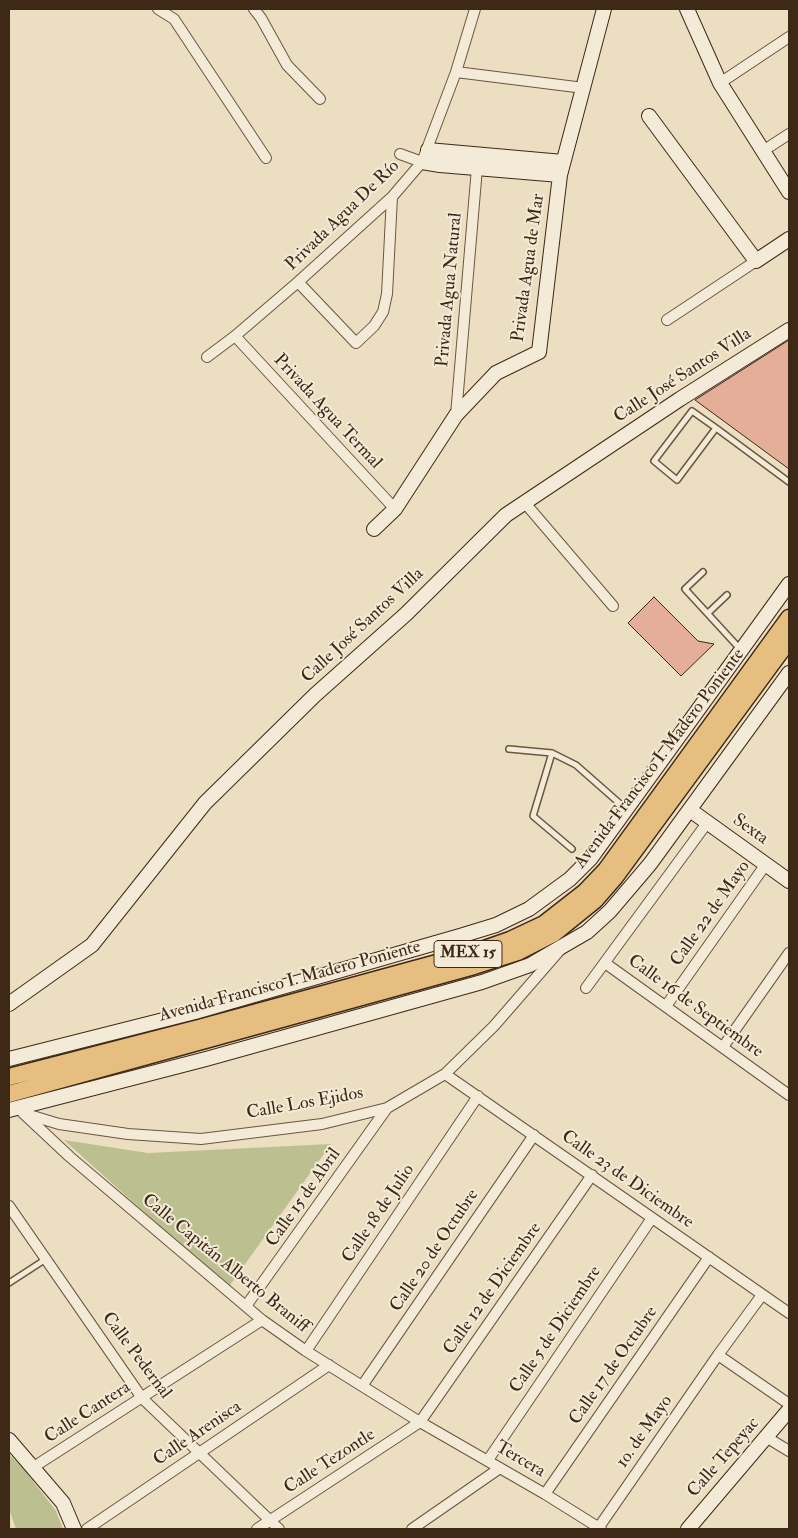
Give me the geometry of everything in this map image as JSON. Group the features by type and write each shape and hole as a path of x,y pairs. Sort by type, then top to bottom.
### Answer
{"main road":[{"name":"Avenida Francisco I. Madero Poniente","path":"9,1076 200,1028 470,954 510,940 544,924 585,892 606,870 789,618"},
{"name":"Avenida Francisco I. Madero Poniente","path":"9,1094 474,966 518,952 553,934 595,900 616,877 789,640"}],"street":[{"path":"158,9 174,19 266,158"},
{"path":"254,9 287,65 320,99"},
{"name":"Privada Agua De Río","path":"207,357 235,336 298,282 392,197 425,156 456,72 475,9"},
{"name":"Privada Agua de Mar","path":"374,529 395,510 456,415 496,373 539,352 562,169 604,9"},
{"path":"687,9 720,83 789,192"},
{"path":"720,83 789,37"},
{"path":"456,72 584,88"},
{"path":"649,116 756,261"},
{"path":"763,151 789,134"},
{"path":"400,154 562,169"},
{"path":"425,156 477,168 562,169"},
{"name":"Privada Agua Natural","path":"456,415 477,168"},
{"path":"298,282 356,343 374,326 384,312 387,294 392,197"},
{"path":"667,320 789,239"},
{"name":"Calle José Santos Villa","path":"9,1004 92,945 204,803 315,695 406,614 506,515 680,399 789,330"},
{"name":"Privada Agua Termal","path":"235,336 395,510"},
{"path":"525,503 613,606"},
{"path":"9,1059 195,1012 460,936 496,925 529,909 570,879 591,858 789,584"},
{"path":"16,1111 482,982 530,965 587,932 610,911 650,864 789,673"},
{"name":"Sexta","path":"690,810 788,878"},
{"path":"586,988 707,823"},
{"name":"Calle 22 de Mayo","path":"666,1006 766,864"},
{"name":"Calle Los Ejidos","path":"16,1111 59,1124 79,1127 128,1134 201,1138 322,1124 387,1108 445,1074 494,1026 566,943"},
{"path":"723,1047 789,953"},
{"name":"Calle 16 de Septiembre","path":"605,963 723,1047 787,1089"},
{"name":"Calle 23 de Diciembre","path":"445,1074 789,1313"},
{"name":"Calle 18 de Julio","path":"306,1351 478,1096"},
{"name":"Calle 15 de Abril","path":"246,1306 387,1108"},
{"name":"Calle Capitán Alberto Braniff","path":"16,1111 262,1320 306,1351 420,1422"},
{"name":"Calle 20 de Octubre","path":"362,1386 534,1135"},
{"name":"Calle 12 de Diciembre","path":"420,1422 592,1175"},
{"name":"Calle Pedernal","path":"9,1206 142,1398 279,1529"},
{"name":"Calle 5 de Diciembre","path":"488,1460 652,1218"},
{"name":"Calle 17 de Octubre","path":"545,1494 708,1258"},
{"name":"1o. de Mayo","path":"600,1528 718,1355 762,1295"},
{"name":"Calle Cantera","path":"32,1468 262,1320"},
{"path":"718,1355 789,1404"},
{"name":"Calle Arenisca","path":"87,1529 329,1365"},
{"name":"Calle Tepeyac","path":"688,1529 789,1410"},
{"name":"Tercera","path":"420,1422 488,1460 600,1528"},
{"name":"Calle Tezontle","path":"257,1529 420,1422"},
{"path":"766,1437 789,1451"},
{"path":"9,1440 63,1503 74,1529"},
{"path":"412,1529 500,1468"}],"lane":[{"path":"716,428 677,480 654,461 692,412 716,428 789,482"},
{"path":"703,572 685,589 742,650"},
{"path":"708,613 727,595"},
{"path":"509,749 552,753 576,765 626,810"},
{"path":"552,753 533,816 572,849"},
{"path":"9,1283 46,1259"}],"green space":[{"path":"64,1140 148,1153 331,1144 228,1288"},
{"path":"9,1454 23,1468 56,1511 63,1529 16,1529 9,1509"}],"building":[{"path":"789,340 789,469 695,400"},
{"path":"654,597 698,641 714,644 681,676 628,623"}]}
